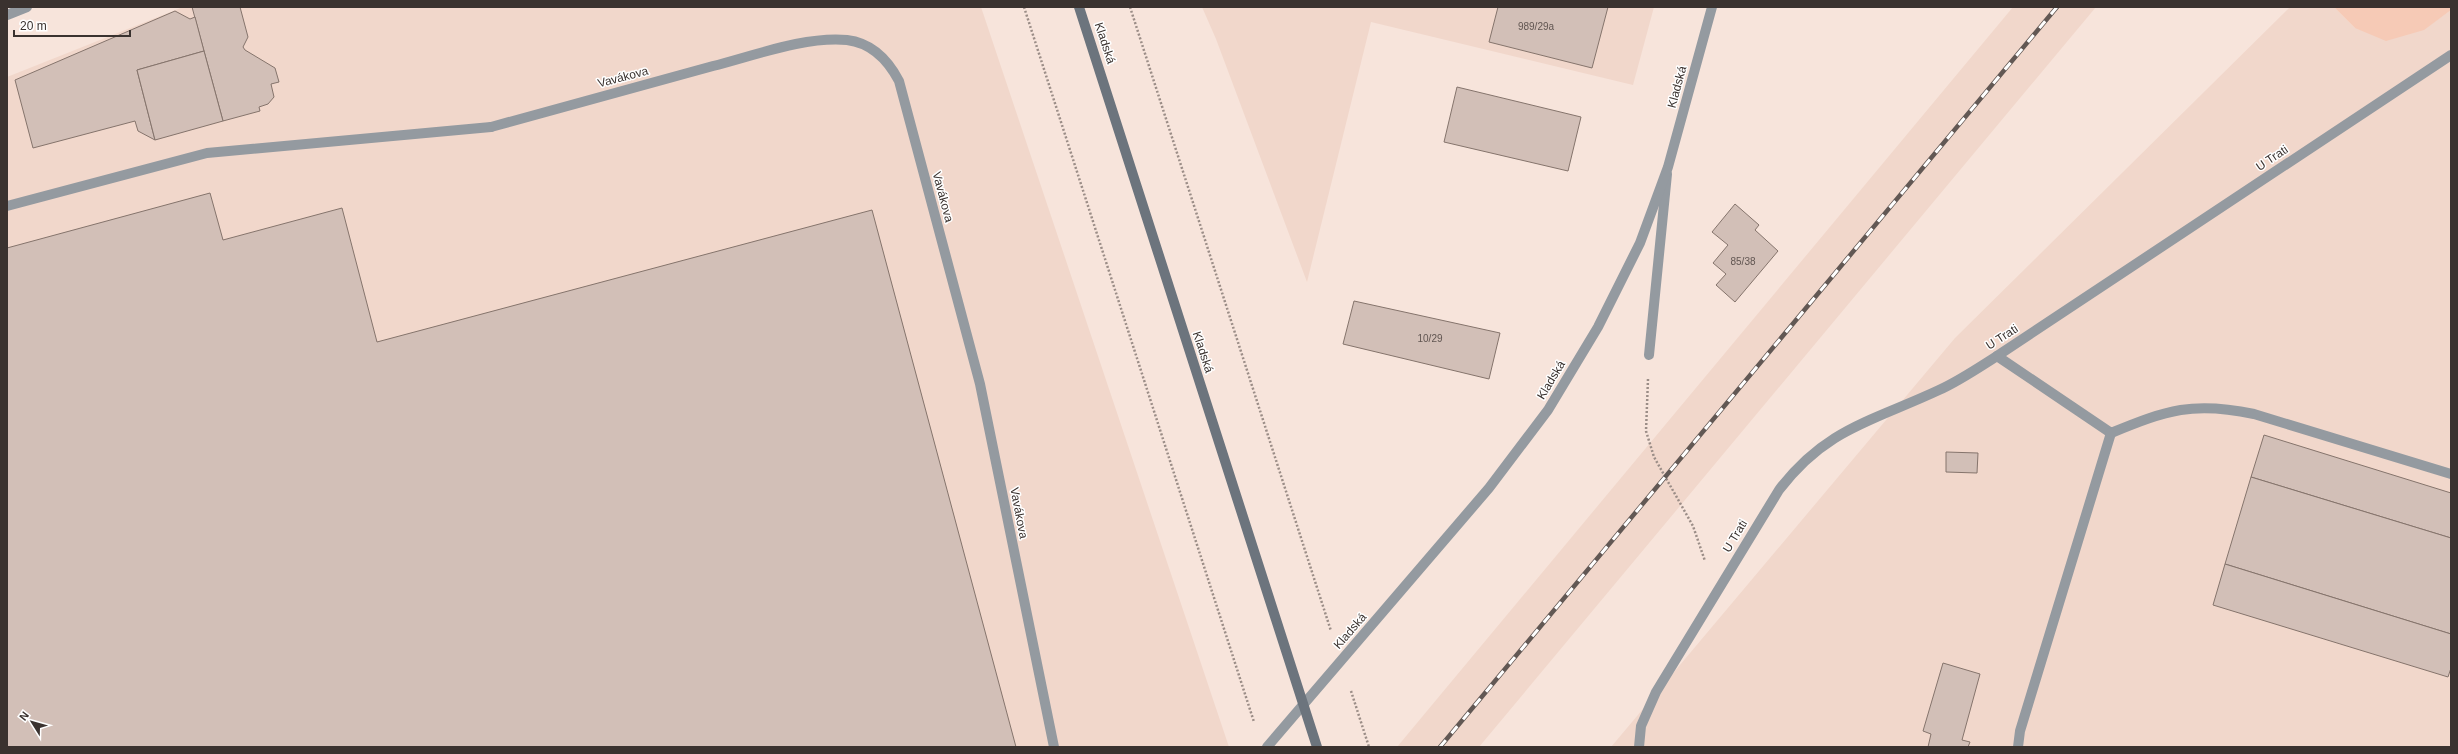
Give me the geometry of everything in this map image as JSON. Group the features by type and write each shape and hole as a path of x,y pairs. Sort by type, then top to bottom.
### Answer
{"main road":[{"name":"Kladská","path":"1079,7 1317,747"}],"street":[{"path":"7,15 27,7"},
{"name":"Kladská","path":"1267,747 1489,488 1548,410 1598,327 1640,243 1668,167 1712,7"},
{"name":"Vavákova","path":"7,206 207,153 491,126 769,51 822,40 848,40 869,47 889,64 899,81 980,384 1054,747"},
{"name":"U Trati","path":"1639,747 1641,726 1648,710 1715,594 1779,490 1793,472 1811,454 1830,439 1860,423 1940,390 1997,356 2451,55"},
{"path":"1649,355 1668,167"},
{"path":"1997,356 2110,433"},
{"path":"2110,433 2152,416 2180,409 2206,406 2231,409 2254,414 2451,474"},
{"path":"2018,747 2020,731 2110,433"}],"path":[{"path":"1024,7 1255,725"},
{"path":"1130,7 1304,547"},
{"path":"1649,355 1646,431 1654,457 1693,526 1715,594"}],"shaded area":[{"path":"183,7 981,7 1229,747 7,747 7,77"},
{"path":"1202,7 1654,7 1633,85 1371,22 1307,282 1216,39"},
{"path":"2013,7 2096,7 1479,747 1397,747"},
{"path":"2290,7 2334,7 2355,28 2423,30 2451,10 2451,747 1611,747 1955,338"},
{"path":"2334,7 2451,7 2451,10 2424,30 2386,41 2355,28"}],"building":[{"path":"192,7 240,7 248,37 243,47 245,50 275,68 279,82 271,84 274,97 268,104 259,107 260,111 223,121"},
{"path":"1498,7 1608,7 1592,68 1489,42"},
{"path":"175,11 190,19 195,17 204,51 137,70 155,140 138,131 135,121 33,148 15,80"},
{"path":"204,51 223,121 155,140 137,70"},
{"path":"1457,87 1581,117 1568,171 1444,142"},
{"path":"210,193 223,240 342,208 377,342 872,210 1016,747 7,747 7,248"},
{"path":"1735,204 1759,225 1755,230 1778,251 1735,302 1716,285 1726,274 1713,263 1728,245 1712,232"},
{"path":"1354,301 1500,333 1489,379 1343,344"},
{"path":"2264,435 2451,493 2451,538 2251,477"},
{"path":"1946,452 1978,453 1977,473 1946,472"},
{"path":"2251,477 2451,538 2451,634 2225,564"},
{"path":"2225,564 2451,634 2451,668 2448,677 2213,605"},
{"path":"1943,663 1980,674 1962,740 1970,742 1968,747 1928,747 1931,734 1923,731"}],"railway":[{"path":"1440,747 2057,7"}]}
